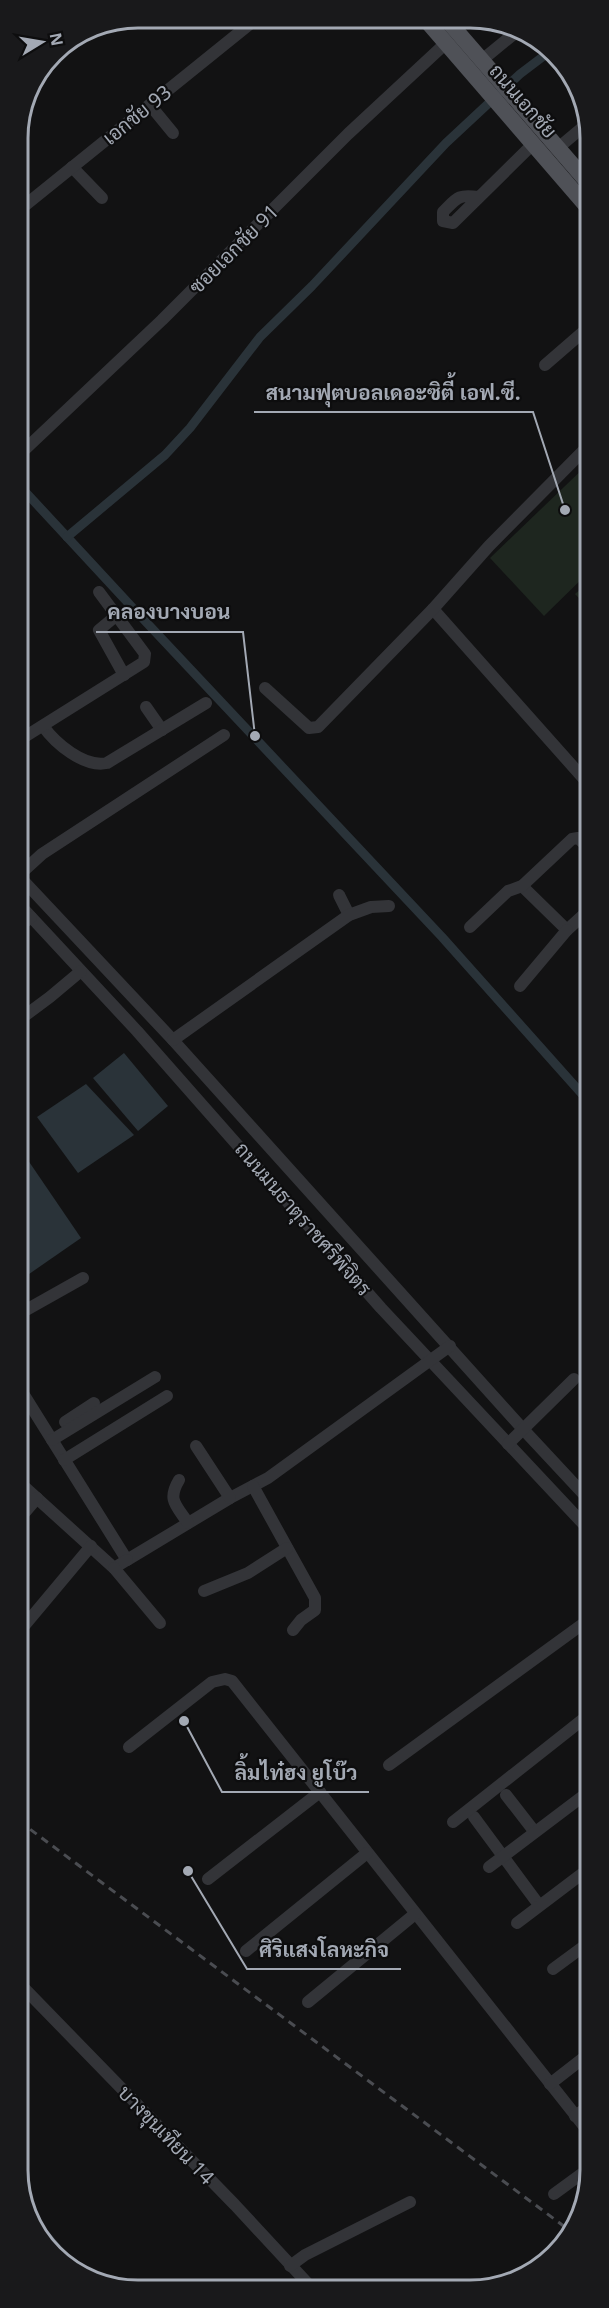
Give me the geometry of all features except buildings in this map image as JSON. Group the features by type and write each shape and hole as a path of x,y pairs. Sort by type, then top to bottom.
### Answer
{"main road":[{"name":"ถนนเอกชัย","path":"433,28 491,84 520,104 580,173"},
{"name":"ถนนเอกชัย","path":"454,28 482,60 503,111 580,199"}],"street":[{"name":"เอกชัย 93","path":"29,202 245,28"},
{"path":"482,60 511,36"},
{"name":"ซอยเอกชัย 91","path":"29,447 162,320 348,134 446,43"},
{"path":"150,105 173,133"},
{"path":"558,148 580,130"},
{"path":"453,223 532,144"},
{"path":"72,167 102,198"},
{"path":"545,365 580,335"},
{"path":"265,688 303,724 314,729 434,609 489,546 580,454"},
{"path":"29,735 144,662 145,654 99,592"},
{"path":"434,609 580,774"},
{"path":"117,615 99,630 124,675"},
{"path":"44,726 51,736 64,747 100,765 107,763 206,703"},
{"path":"146,707 162,730"},
{"path":"29,866 42,854 224,735"},
{"path":"470,927 508,891 522,886 572,839 580,840"},
{"name":"ถนนมนธาตุราชศรีพิจิตร","path":"29,885 580,1489"},
{"path":"522,886 567,930"},
{"path":"339,895 349,915"},
{"path":"173,1041 349,915 371,907 389,906"},
{"name":"ถนนมนธาตุราชศรีพิจิตร","path":"29,914 137,1031 377,1303 580,1520"},
{"path":"520,986 567,930 580,918"},
{"path":"29,1013 81,971"},
{"path":"28,1309 83,1278"},
{"path":"114,1568 288,1464 450,1346"},
{"path":"52,1440 155,1377"},
{"path":"507,1444 574,1379"},
{"path":"64,1460 167,1396"},
{"path":"28,1402 127,1560"},
{"path":"64,1432 65,1422 94,1403"},
{"path":"196,1446 230,1498"},
{"path":"179,1480 172,1496 188,1523"},
{"path":"254,1486 315,1598 316,1604 312,1614 301,1620 293,1630"},
{"path":"28,1490 114,1568 160,1623"},
{"path":"28,1508 37,1498"},
{"path":"28,1621 91,1546"},
{"path":"204,1591 248,1573 287,1548"},
{"path":"389,1765 580,1626"},
{"path":"129,1747 212,1682 225,1679 232,1681 580,2122"},
{"path":"453,1822 580,1722"},
{"path":"208,1879 320,1792"},
{"path":"506,1795 534,1832"},
{"path":"489,1867 580,1798"},
{"path":"474,1817 539,1905"},
{"path":"246,1951 367,1853"},
{"path":"517,1923 580,1875"},
{"path":"308,2002 415,1914"},
{"path":"553,1969 580,1949"},
{"name":"บางขุนเทียน 14","path":"28,1992 235,2205 304,2280"},
{"path":"550,2084 580,2061"},
{"path":"575,2116 580,2113"},
{"path":"554,2194 580,2175"},
{"path":"290,2266 305,2255 410,2202"}],"shaded area":[{"path":"580,472 580,581 544,616 490,558"},
{"path":"580,590 580,599 575,594"},
{"path":"124,1053 168,1106 138,1131 93,1078"},
{"path":"86,1084 134,1135 78,1173 37,1117"},
{"path":"28,1161 81,1238 28,1274"}],"waterway":[{"path":"67,537 165,455 190,428 260,337 312,286 446,143 520,74 543,56"},
{"path":"29,496 442,937 580,1092"}],"railway":[{"path":"28,1828 564,2227"}],"place":[{"name":"สนามฟุตบอลเดอะซิตี้ เอฟ.ซี.","path":"565,510"},
{"name":"คลองบางบอน","path":"255,736"},
{"name":"ลิ้มไท๋ฮง ยูโบ๊ว","path":"184,1721"},
{"name":"ศิริแสงโลหะกิจ","path":"188,1871"}]}
